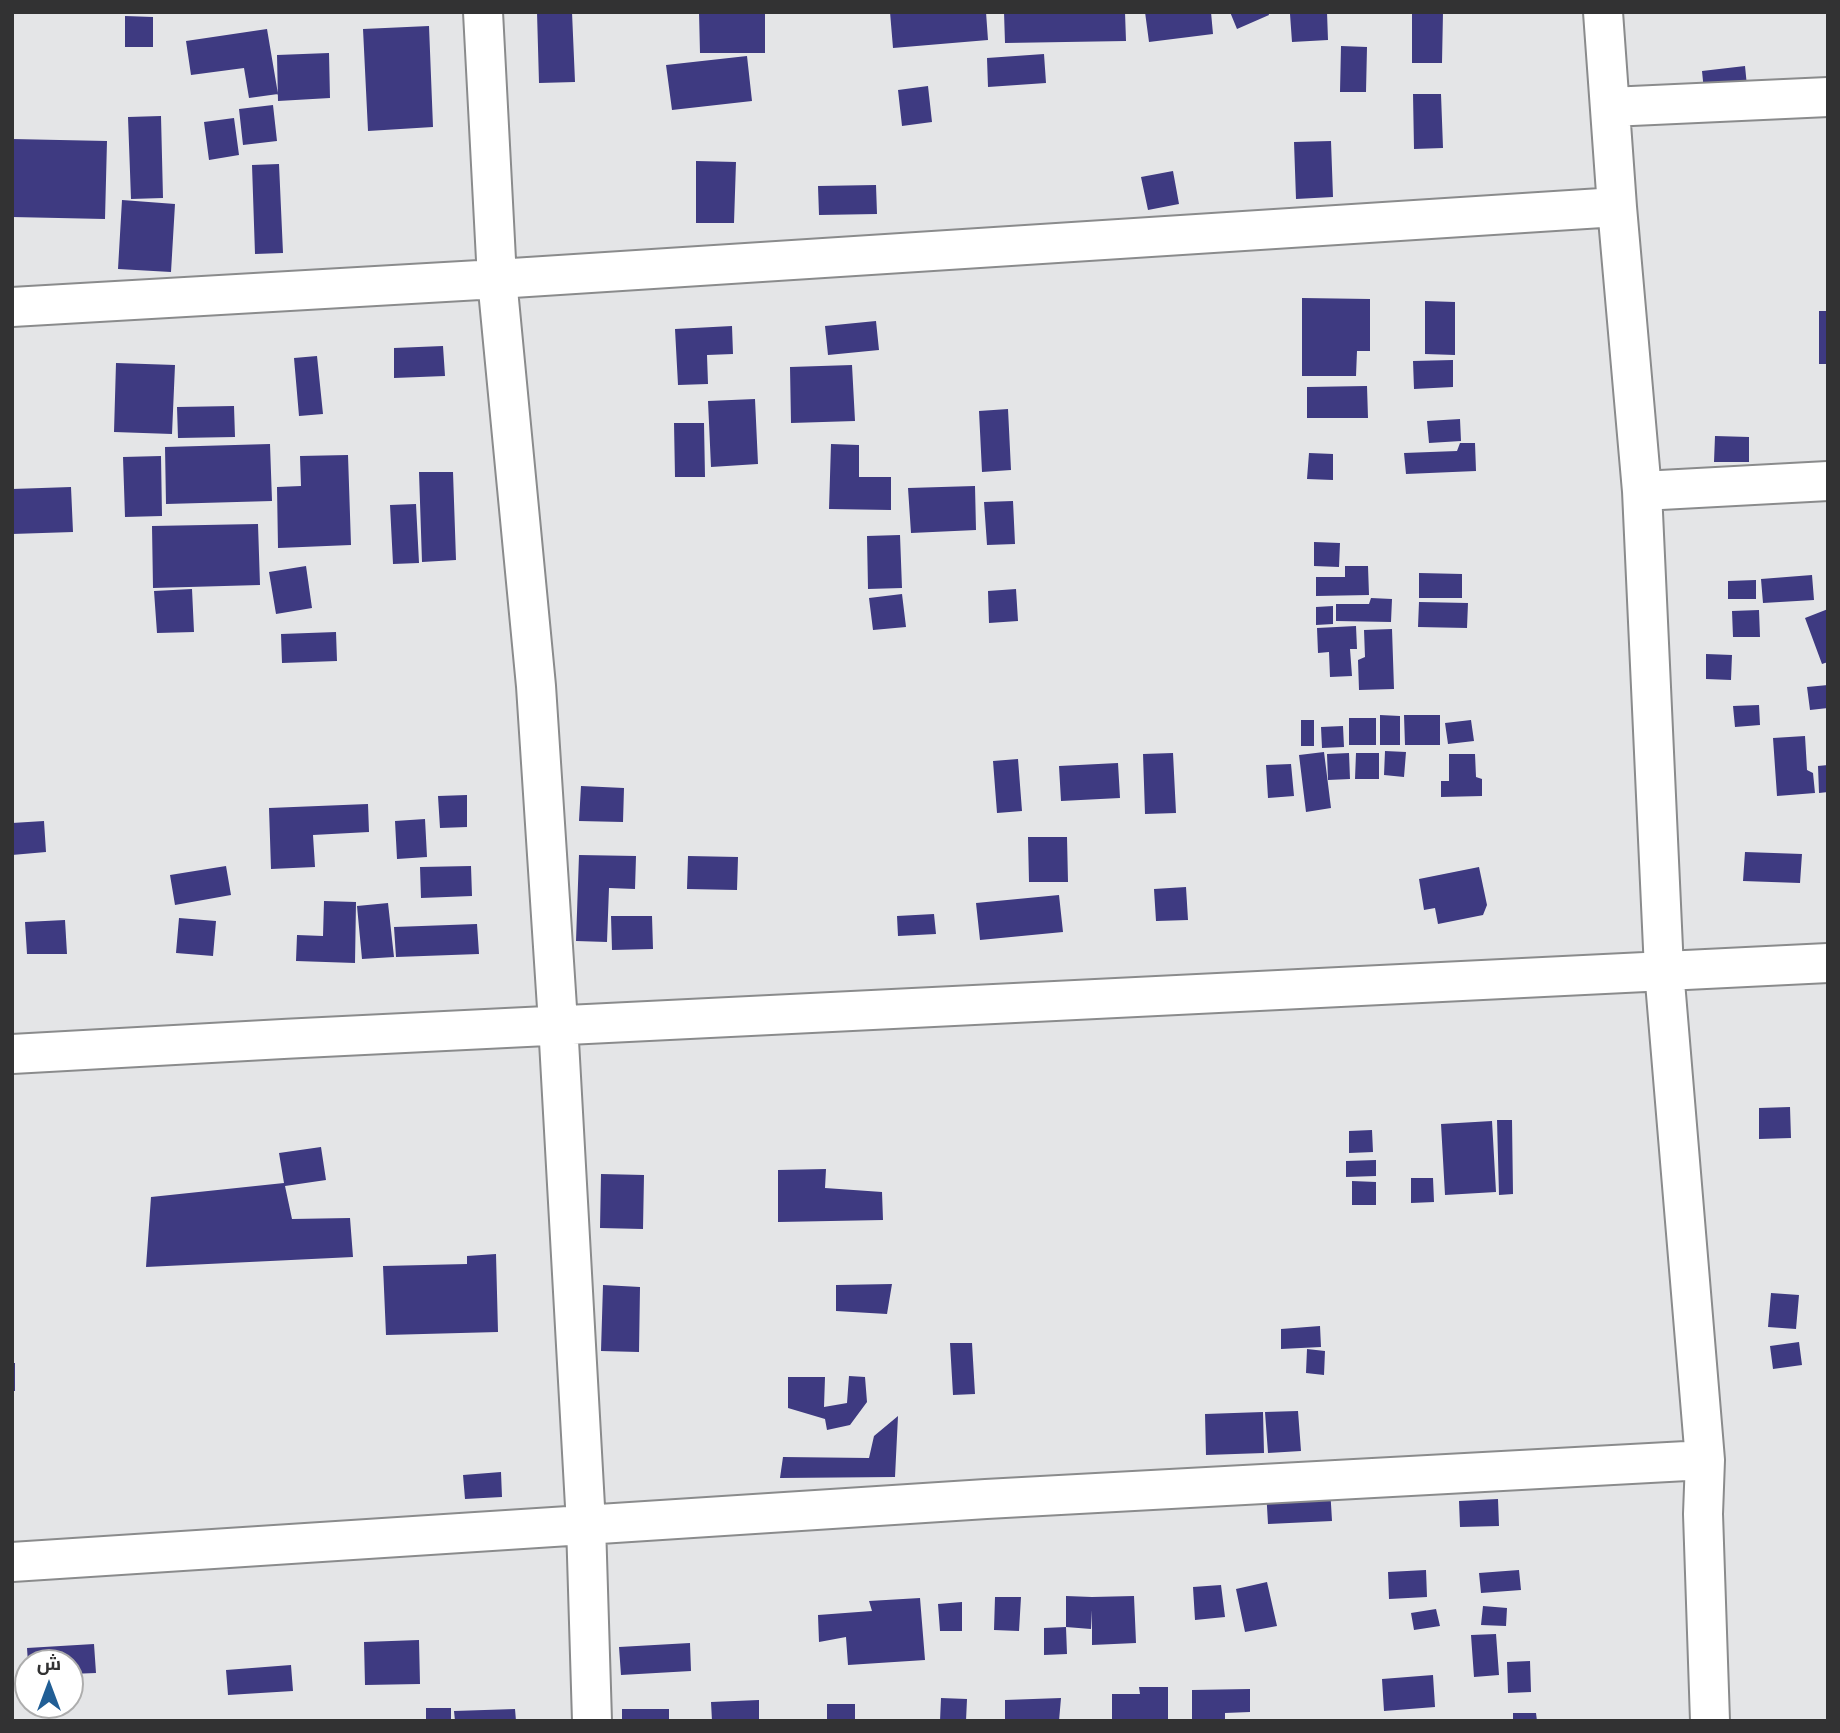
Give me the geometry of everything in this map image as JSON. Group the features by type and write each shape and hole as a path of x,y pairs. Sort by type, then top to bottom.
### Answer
{"street":[{"path":"483,12 497,279 536,686 558,1023 586,1524 592,1721"},
{"path":"1603,12 1642,491 1664,970 1705,1460 1703,1514 1710,1721"},
{"path":"1610,107 1828,97"},
{"path":"12,307 497,279 1617,207"},
{"path":"1642,491 1828,481"},
{"path":"12,1054 558,1023 1828,963"},
{"path":"12,1562 1165,1488 1705,1460"}],"building":[{"path":"537,12 572,12 575,82 539,83"},
{"path":"699,12 765,12 765,53 700,53"},
{"path":"890,12 986,12 988,40 893,48"},
{"path":"1004,12 1125,12 1126,41 1005,43"},
{"path":"1145,12 1211,12 1213,34 1149,42"},
{"path":"1230,12 1268,12 1269,15 1237,29"},
{"path":"1327,12 1328,40 1292,42 1290,14"},
{"path":"1412,12 1443,12 1442,63 1412,63"},
{"path":"125,16 153,17 153,47 125,47"},
{"path":"429,26 433,127 368,131 363,29"},
{"path":"267,29 278,94 249,98 244,68 191,75 186,41"},
{"path":"1341,46 1367,47 1366,92 1340,92"},
{"path":"329,53 330,98 278,101 277,55"},
{"path":"1044,54 1046,83 988,87 987,58"},
{"path":"747,56 752,101 672,110 666,65"},
{"path":"1745,66 1748,96 1705,101 1702,71"},
{"path":"928,86 932,122 902,126 898,90"},
{"path":"1413,94 1441,94 1443,148 1414,149"},
{"path":"273,105 277,141 243,145 239,109"},
{"path":"161,116 163,198 131,199 128,117"},
{"path":"234,118 239,155 209,160 204,122"},
{"path":"12,139 107,141 105,219 12,217"},
{"path":"1331,141 1333,197 1296,199 1294,142"},
{"path":"696,161 736,162 734,223 696,223"},
{"path":"279,164 283,253 255,254 252,165"},
{"path":"1173,171 1179,204 1148,210 1141,177"},
{"path":"876,185 877,214 819,215 818,186"},
{"path":"122,200 175,204 171,272 118,269"},
{"path":"1302,298 1370,299 1370,351 1357,351 1356,376 1302,376"},
{"path":"1425,301 1455,302 1455,355 1425,354"},
{"path":"1819,311 1828,311 1828,364 1819,364"},
{"path":"876,321 879,350 828,355 825,326"},
{"path":"732,326 733,354 707,355 708,384 678,385 675,329"},
{"path":"443,346 445,376 394,378 394,348"},
{"path":"317,356 323,414 299,416 294,358"},
{"path":"1453,360 1453,387 1414,389 1413,361"},
{"path":"116,363 175,365 172,434 114,432"},
{"path":"852,365 855,421 791,423 790,367"},
{"path":"1367,386 1368,418 1307,418 1307,387"},
{"path":"755,399 758,464 711,467 708,401"},
{"path":"234,406 235,437 178,438 177,407"},
{"path":"1008,409 1011,470 982,472 979,411"},
{"path":"1460,419 1461,441 1429,443 1427,421"},
{"path":"674,423 704,423 705,477 675,477"},
{"path":"1715,436 1749,437 1749,462 1714,462"},
{"path":"1460,443 1475,443 1476,471 1406,474 1404,453 1457,451"},
{"path":"270,444 272,501 166,504 165,447"},
{"path":"831,444 859,445 859,477 891,477 891,510 829,509"},
{"path":"1309,453 1333,454 1333,480 1307,479"},
{"path":"348,455 351,545 278,548 277,487 301,486 300,456"},
{"path":"161,456 162,516 125,517 123,457"},
{"path":"419,472 453,472 456,560 422,562"},
{"path":"975,486 976,530 911,533 908,488"},
{"path":"71,487 73,532 12,534 12,489"},
{"path":"1013,501 1015,544 987,545 984,502"},
{"path":"416,504 419,563 393,564 390,505"},
{"path":"258,524 260,585 153,588 152,526"},
{"path":"900,535 902,588 868,589 867,536"},
{"path":"1314,542 1340,543 1339,567 1314,566"},
{"path":"306,566 312,608 276,614 269,572"},
{"path":"1345,566 1368,566 1369,595 1316,596 1316,577 1345,577"},
{"path":"1419,573 1462,574 1462,598 1419,598"},
{"path":"1812,575 1814,600 1763,603 1761,579"},
{"path":"1756,580 1756,599 1728,599 1728,581"},
{"path":"192,589 194,632 157,633 154,591"},
{"path":"1016,589 1018,621 989,623 988,591"},
{"path":"902,594 906,627 873,630 869,598"},
{"path":"1371,598 1392,599 1391,622 1336,621 1336,604 1369,604"},
{"path":"1419,602 1468,603 1467,628 1418,627"},
{"path":"1333,606 1333,624 1316,625 1316,607"},
{"path":"1828,609 1828,662 1822,664 1805,618"},
{"path":"1759,610 1760,637 1733,637 1732,611"},
{"path":"1356,626 1357,649 1350,649 1352,676 1330,677 1329,652 1318,653 1317,628"},
{"path":"1392,629 1394,689 1359,690 1358,660 1365,657 1364,630"},
{"path":"336,632 337,661 282,663 281,634"},
{"path":"1706,654 1732,655 1731,680 1706,679"},
{"path":"1828,685 1828,708 1810,710 1807,687"},
{"path":"1759,705 1760,725 1735,727 1733,706"},
{"path":"1380,715 1400,716 1400,745 1380,745"},
{"path":"1404,715 1440,715 1440,745 1405,745"},
{"path":"1349,718 1376,718 1376,745 1349,745"},
{"path":"1301,720 1314,720 1314,746 1301,746"},
{"path":"1471,720 1474,741 1448,744 1445,723"},
{"path":"1343,726 1344,747 1322,748 1321,727"},
{"path":"1805,736 1807,770 1813,773 1815,793 1777,796 1773,738"},
{"path":"1385,751 1406,752 1404,777 1384,775"},
{"path":"1324,752 1331,808 1306,812 1299,755"},
{"path":"1173,753 1176,813 1145,814 1143,754"},
{"path":"1349,753 1350,779 1328,780 1327,754"},
{"path":"1356,753 1379,753 1379,779 1355,779"},
{"path":"1449,754 1475,754 1476,777 1482,779 1482,796 1441,797 1441,781 1449,781"},
{"path":"1018,759 1022,811 997,813 993,761"},
{"path":"1118,763 1120,798 1061,801 1059,766"},
{"path":"1291,764 1294,796 1268,798 1266,765"},
{"path":"1828,765 1828,792 1819,793 1818,766"},
{"path":"581,786 624,788 623,822 579,821"},
{"path":"467,795 467,827 440,828 438,796"},
{"path":"368,804 369,832 313,835 315,867 271,869 269,808"},
{"path":"425,819 427,857 397,859 395,821"},
{"path":"44,821 46,852 12,855 12,823"},
{"path":"1028,837 1067,837 1068,882 1029,882"},
{"path":"1745,852 1802,854 1800,883 1743,881"},
{"path":"579,855 636,856 635,889 609,888 607,942 576,941"},
{"path":"688,856 738,857 737,890 687,889"},
{"path":"226,866 231,895 175,905 170,875"},
{"path":"471,866 472,896 421,898 420,867"},
{"path":"1479,867 1487,905 1483,915 1438,924 1435,908 1424,910 1419,879"},
{"path":"1186,887 1188,920 1156,921 1154,889"},
{"path":"1059,895 1063,932 980,940 976,903"},
{"path":"324,901 356,902 355,963 296,961 297,935 323,936"},
{"path":"388,903 394,957 362,959 357,906"},
{"path":"934,914 936,934 898,936 897,916"},
{"path":"611,916 652,916 653,949 612,950"},
{"path":"179,918 216,921 213,956 176,953"},
{"path":"65,920 67,954 27,954 25,922"},
{"path":"477,924 479,954 396,957 394,927"},
{"path":"1790,1107 1791,1138 1759,1139 1759,1108"},
{"path":"1497,1120 1512,1120 1513,1194 1499,1195"},
{"path":"1492,1121 1496,1192 1445,1195 1441,1124"},
{"path":"1372,1130 1373,1152 1349,1153 1349,1131"},
{"path":"321,1147 326,1180 285,1186 292,1219 350,1218 353,1257 146,1267 151,1197 284,1183 279,1153"},
{"path":"1376,1160 1376,1176 1346,1177 1346,1161"},
{"path":"826,1169 825,1188 882,1192 883,1220 778,1222 778,1170"},
{"path":"601,1174 644,1175 643,1229 600,1228"},
{"path":"1411,1178 1433,1178 1434,1202 1411,1203"},
{"path":"1352,1181 1376,1182 1376,1205 1352,1205"},
{"path":"496,1254 498,1332 386,1335 383,1266 467,1264 467,1256"},
{"path":"892,1284 887,1314 836,1311 836,1285"},
{"path":"603,1285 640,1287 639,1352 601,1351"},
{"path":"1771,1293 1799,1295 1796,1329 1768,1327"},
{"path":"1320,1326 1321,1347 1281,1349 1281,1329"},
{"path":"1799,1342 1802,1365 1773,1369 1770,1346"},
{"path":"950,1343 972,1343 975,1394 953,1395"},
{"path":"1307,1349 1325,1351 1324,1375 1306,1373"},
{"path":"12,1363 15,1363 15,1391 12,1391"},
{"path":"849,1376 865,1377 867,1402 850,1425 827,1430 825,1419 788,1408 788,1377 825,1377 824,1407 847,1403"},
{"path":"1298,1411 1301,1451 1268,1453 1265,1412"},
{"path":"1263,1412 1264,1453 1206,1455 1205,1414"},
{"path":"898,1416 895,1477 780,1478 783,1457 869,1458 874,1436"},
{"path":"501,1472 502,1497 465,1499 463,1475"},
{"path":"1330,1487 1332,1521 1268,1524 1266,1489"},
{"path":"1498,1499 1499,1526 1460,1527 1459,1501"},
{"path":"1426,1570 1427,1597 1389,1599 1388,1572"},
{"path":"1519,1570 1521,1590 1481,1593 1479,1573"},
{"path":"1267,1582 1277,1626 1245,1632 1236,1589"},
{"path":"1221,1585 1225,1617 1195,1620 1193,1587"},
{"path":"1066,1596 1134,1596 1136,1643 1092,1645 1092,1610 1091,1629 1066,1627"},
{"path":"995,1597 1021,1597 1019,1631 994,1630"},
{"path":"920,1598 925,1660 848,1665 846,1637 819,1642 818,1615 872,1611 869,1601"},
{"path":"962,1602 962,1631 940,1631 938,1604"},
{"path":"1483,1606 1507,1608 1506,1626 1481,1625"},
{"path":"1436,1609 1440,1626 1414,1630 1411,1613"},
{"path":"1066,1627 1067,1654 1044,1655 1044,1628"},
{"path":"1496,1634 1499,1675 1474,1677 1471,1635"},
{"path":"419,1640 420,1684 365,1685 364,1642"},
{"path":"690,1643 691,1671 621,1675 619,1647"},
{"path":"94,1644 96,1673 84,1673 84,1649 27,1648"},
{"path":"1530,1661 1531,1692 1508,1693 1507,1662"},
{"path":"291,1665 293,1691 228,1695 226,1670"},
{"path":"1433,1675 1435,1707 1384,1711 1382,1679"},
{"path":"1139,1687 1168,1687 1168,1721 1112,1721 1112,1694 1140,1694"},
{"path":"1250,1689 1250,1712 1225,1713 1225,1721 1192,1721 1192,1690"},
{"path":"941,1698 967,1699 966,1721 940,1721"},
{"path":"1061,1698 1059,1721 1005,1721 1005,1700"},
{"path":"759,1700 759,1721 712,1721 711,1702"},
{"path":"827,1704 855,1704 855,1721 827,1721"},
{"path":"426,1708 451,1708 451,1721 426,1721"},
{"path":"515,1709 516,1721 455,1721 454,1711"},
{"path":"622,1709 669,1709 669,1721 622,1721"},
{"path":"1513,1713 1536,1713 1537,1721 1513,1721"}]}
